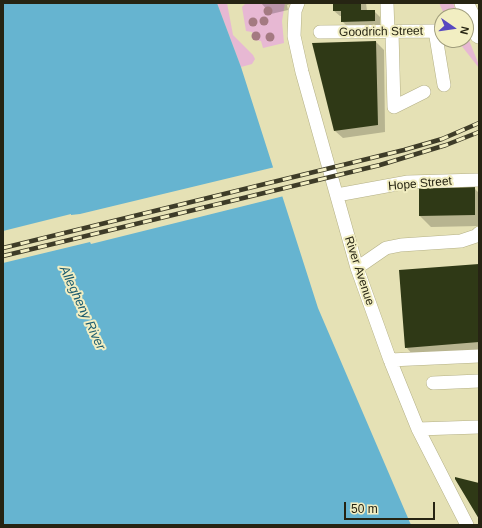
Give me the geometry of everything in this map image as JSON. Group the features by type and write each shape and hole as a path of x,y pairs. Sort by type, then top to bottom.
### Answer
{"highway":[{"path":"464,3 479,34"}],"street":[{"name":"River Avenue","path":"298,3 295,11 294,36 302,72 357,268 390,360 418,429 467,525"},
{"path":"387,3 394,107 424,92"},
{"name":"Goodrich Street","path":"320,32 390,32 435,30 444,85"},
{"name":"Hope Street","path":"337,195 408,182 479,180"},
{"path":"357,268 386,248 401,245 461,241 476,236 479,233"},
{"path":"390,360 479,356"},
{"path":"433,383 479,381"},
{"path":"418,429 479,427"}],"shaded area":[{"path":"217,3 227,3 233,35 253,55 255,59 252,64 241,67"},
{"path":"246,3 285,3 282,21 284,43 263,48 261,41 255,40 252,32 246,31 242,7"},
{"path":"439,3 453,3 455,8 441,8"},
{"path":"463,48 472,48 479,68"}],"water":[{"name":"Allegheny River","path":"3,3 217,3 241,67 318,308 411,525 3,525"}],"pier":[{"path":"275,167 284,196 91,244 90,242 3,263 3,231"}],"building":[{"path":"333,3 361,3 361,10 375,10 375,21 341,22 341,11 333,11"},
{"path":"376,41 378,125 334,131 312,43"},
{"path":"475,187 475,215 419,216 419,188"},
{"path":"479,264 479,342 405,348 399,270"},
{"path":"455,477 479,483 479,519 455,479"}],"railway":[{"path":"3,248 404,150 442,139 479,123"},
{"path":"3,256 380,165 446,145 479,132"}]}
